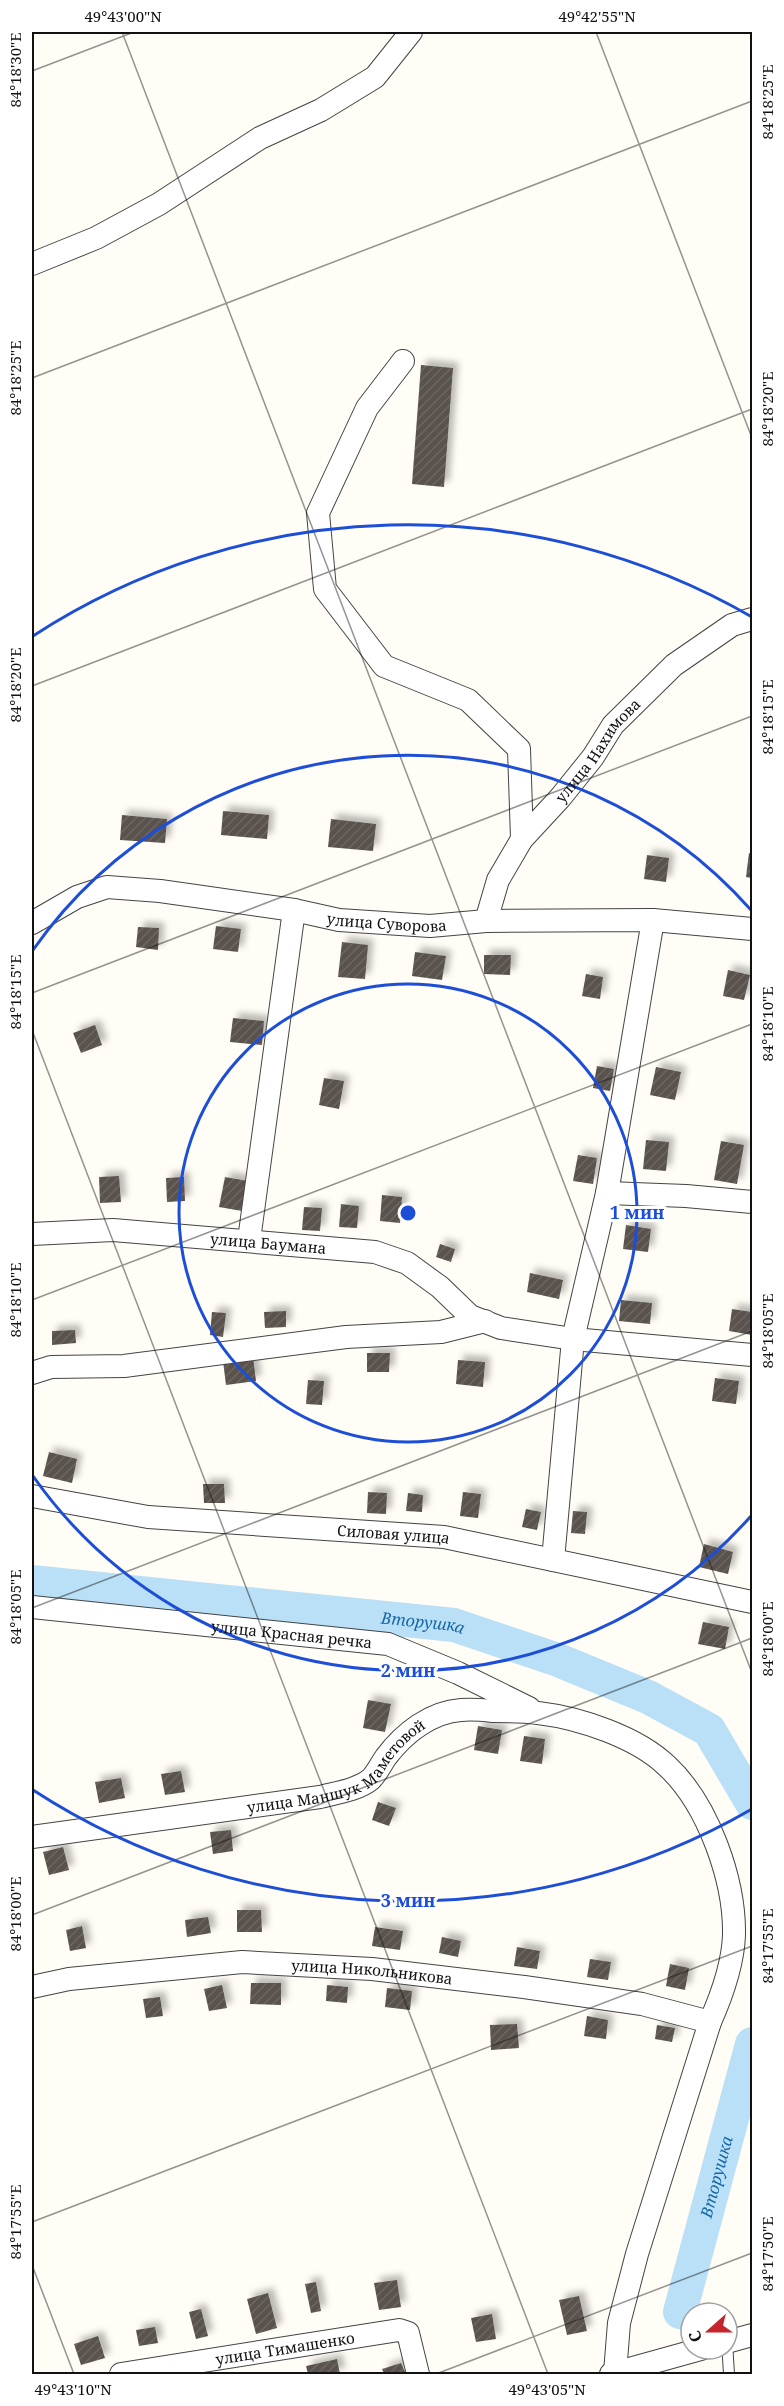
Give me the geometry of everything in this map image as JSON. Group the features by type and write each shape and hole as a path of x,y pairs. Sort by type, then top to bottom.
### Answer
{"street":[{"path":"32,264 96,238 159,204 260,138 330,104 375,77 411,32"},
{"path":"403,362 367,408 318,513 324,589 384,666 468,700 519,749 522,839"},
{"name":"улица Нахимова","path":"486,921 498,880 522,839 560,798 593,757 613,725 674,665 732,625 753,619"},
{"name":"улица Суворова","path":"32,923 77,897 107,887 160,891 294,910 339,920 430,926 486,921 653,920 753,929"},
{"path":"249,1240 294,910"},
{"path":"553,1560 573,1339 607,1193 653,920"},
{"path":"607,1193 686,1196 753,1202"},
{"name":"улица Баумана","path":"32,1234 113,1230 375,1252 407,1263 440,1287 470,1316 501,1328 573,1339 753,1354"},
{"name":"улица Баумана","path":"32,1373 51,1367 124,1366 346,1337 441,1332 485,1322"},
{"name":"Силовая улица","path":"32,1496 148,1517 444,1537 753,1602"},
{"name":"улица Красная речка","path":"32,1608 388,1644 458,1674 539,1713"},
{"name":"улица Маншук Маметовой","path":"32,1837 320,1797 348,1790 370,1780 409,1732 433,1718 460,1710 539,1713 587,1723 633,1742 666,1764 690,1790 716,1842 727,1877 734,1935 725,1988 710,2022 637,2254 619,2323 613,2374"},
{"name":"улица Никольникова","path":"32,1988 69,1979 242,1962 372,1969 524,1987 642,2004 710,2022"},
{"name":"улица Тимашенко","path":"121,2374 399,2330 408,2333 418,2374"},
{"path":"613,2374 679,2355"}],"building":[{"path":"421,365 453,368 444,487 412,484"},
{"path":"223,811 269,815 267,839 221,835"},
{"path":"122,815 167,819 165,843 120,840"},
{"path":"331,819 376,824 373,851 328,847"},
{"path":"749,853 752,854 752,878 746,877"},
{"path":"647,855 669,858 666,882 644,879"},
{"path":"216,926 241,929 238,952 213,949"},
{"path":"138,927 159,928 158,950 136,947"},
{"path":"342,942 368,945 365,979 338,977"},
{"path":"415,952 446,956 442,980 412,976"},
{"path":"484,955 511,955 510,975 484,974"},
{"path":"728,970 750,975 744,1000 723,996"},
{"path":"586,974 603,977 600,999 582,996"},
{"path":"233,1018 264,1021 262,1045 230,1042"},
{"path":"95,1025 102,1045 81,1053 73,1033"},
{"path":"597,1066 614,1069 610,1091 593,1088"},
{"path":"656,1067 681,1072 675,1100 650,1095"},
{"path":"324,1078 344,1081 339,1109 319,1105"},
{"path":"646,1140 669,1142 666,1171 643,1169"},
{"path":"721,1141 744,1145 737,1184 714,1180"},
{"path":"578,1155 597,1158 593,1184 573,1181"},
{"path":"119,1176 121,1202 100,1203 99,1177"},
{"path":"184,1177 185,1201 167,1202 166,1178"},
{"path":"225,1177 248,1181 242,1211 219,1207"},
{"path":"382,1195 402,1197 400,1223 380,1221"},
{"path":"341,1204 359,1206 357,1228 339,1227"},
{"path":"304,1207 322,1208 320,1231 302,1230"},
{"path":"626,1225 651,1229 648,1252 623,1249"},
{"path":"440,1244 455,1249 451,1262 436,1257"},
{"path":"530,1273 563,1280 559,1299 527,1292"},
{"path":"621,1300 652,1303 650,1324 619,1321"},
{"path":"732,1309 752,1312 752,1335 729,1331"},
{"path":"286,1311 286,1327 265,1328 264,1312"},
{"path":"212,1312 226,1313 223,1337 210,1335"},
{"path":"75,1330 76,1343 52,1345 52,1331"},
{"path":"367,1353 390,1353 389,1372 367,1372"},
{"path":"253,1357 256,1381 226,1385 223,1361"},
{"path":"458,1360 485,1362 483,1387 456,1384"},
{"path":"715,1378 739,1381 736,1404 712,1401"},
{"path":"308,1380 324,1381 322,1405 306,1404"},
{"path":"49,1452 77,1459 72,1483 43,1476"},
{"path":"203,1484 224,1484 225,1503 204,1503"},
{"path":"368,1492 387,1493 386,1514 367,1513"},
{"path":"463,1492 481,1494 478,1518 460,1516"},
{"path":"408,1493 423,1495 422,1512 406,1511"},
{"path":"526,1509 541,1512 537,1530 522,1527"},
{"path":"573,1511 587,1512 585,1534 571,1533"},
{"path":"704,1544 733,1552 728,1574 699,1567"},
{"path":"703,1622 729,1627 725,1649 698,1644"},
{"path":"368,1700 391,1704 385,1732 363,1728"},
{"path":"478,1726 502,1730 498,1754 474,1750"},
{"path":"524,1736 545,1739 542,1764 520,1761"},
{"path":"181,1771 185,1792 165,1795 161,1774"},
{"path":"121,1778 125,1798 99,1803 95,1782"},
{"path":"378,1802 396,1808 389,1826 372,1820"},
{"path":"231,1830 233,1851 213,1854 210,1832"},
{"path":"63,1847 69,1870 49,1875 43,1852"},
{"path":"237,1910 261,1910 262,1932 237,1932"},
{"path":"208,1917 211,1933 187,1937 185,1920"},
{"path":"82,1926 86,1948 70,1951 66,1930"},
{"path":"375,1927 403,1931 400,1950 372,1946"},
{"path":"442,1937 461,1941 458,1957 439,1953"},
{"path":"517,1947 540,1951 537,1969 514,1966"},
{"path":"590,1959 611,1962 608,1980 587,1977"},
{"path":"670,1964 689,1968 685,1990 666,1986"},
{"path":"251,1983 281,1983 281,2005 250,2004"},
{"path":"222,1985 227,2008 209,2011 204,1989"},
{"path":"327,1985 348,1987 347,2003 326,2001"},
{"path":"387,1988 412,1991 410,2010 385,2007"},
{"path":"160,1997 163,2016 146,2018 143,1999"},
{"path":"587,2016 608,2020 606,2039 584,2036"},
{"path":"517,2024 519,2048 491,2050 490,2025"},
{"path":"657,2025 675,2028 672,2042 655,2039"},
{"path":"397,2280 401,2307 379,2310 374,2283"},
{"path":"316,2282 321,2311 311,2313 305,2284"},
{"path":"268,2293 277,2328 256,2334 247,2299"},
{"path":"579,2296 587,2331 567,2335 559,2300"},
{"path":"201,2309 208,2336 196,2339 189,2312"},
{"path":"492,2314 496,2339 476,2342 471,2318"},
{"path":"155,2327 158,2343 139,2346 136,2330"},
{"path":"98,2336 105,2358 81,2365 74,2344"},
{"path":"337,2359 340,2374 308,2374 306,2366"},
{"path":"401,2363 406,2374 384,2374 382,2369"}],"waterway":[{"name":"Вторушка","path":"32,1582 454,1625 558,1660 648,1697 709,1730 752,1803"},
{"name":"Вторушка","path":"683,2301 752,2044"}]}
